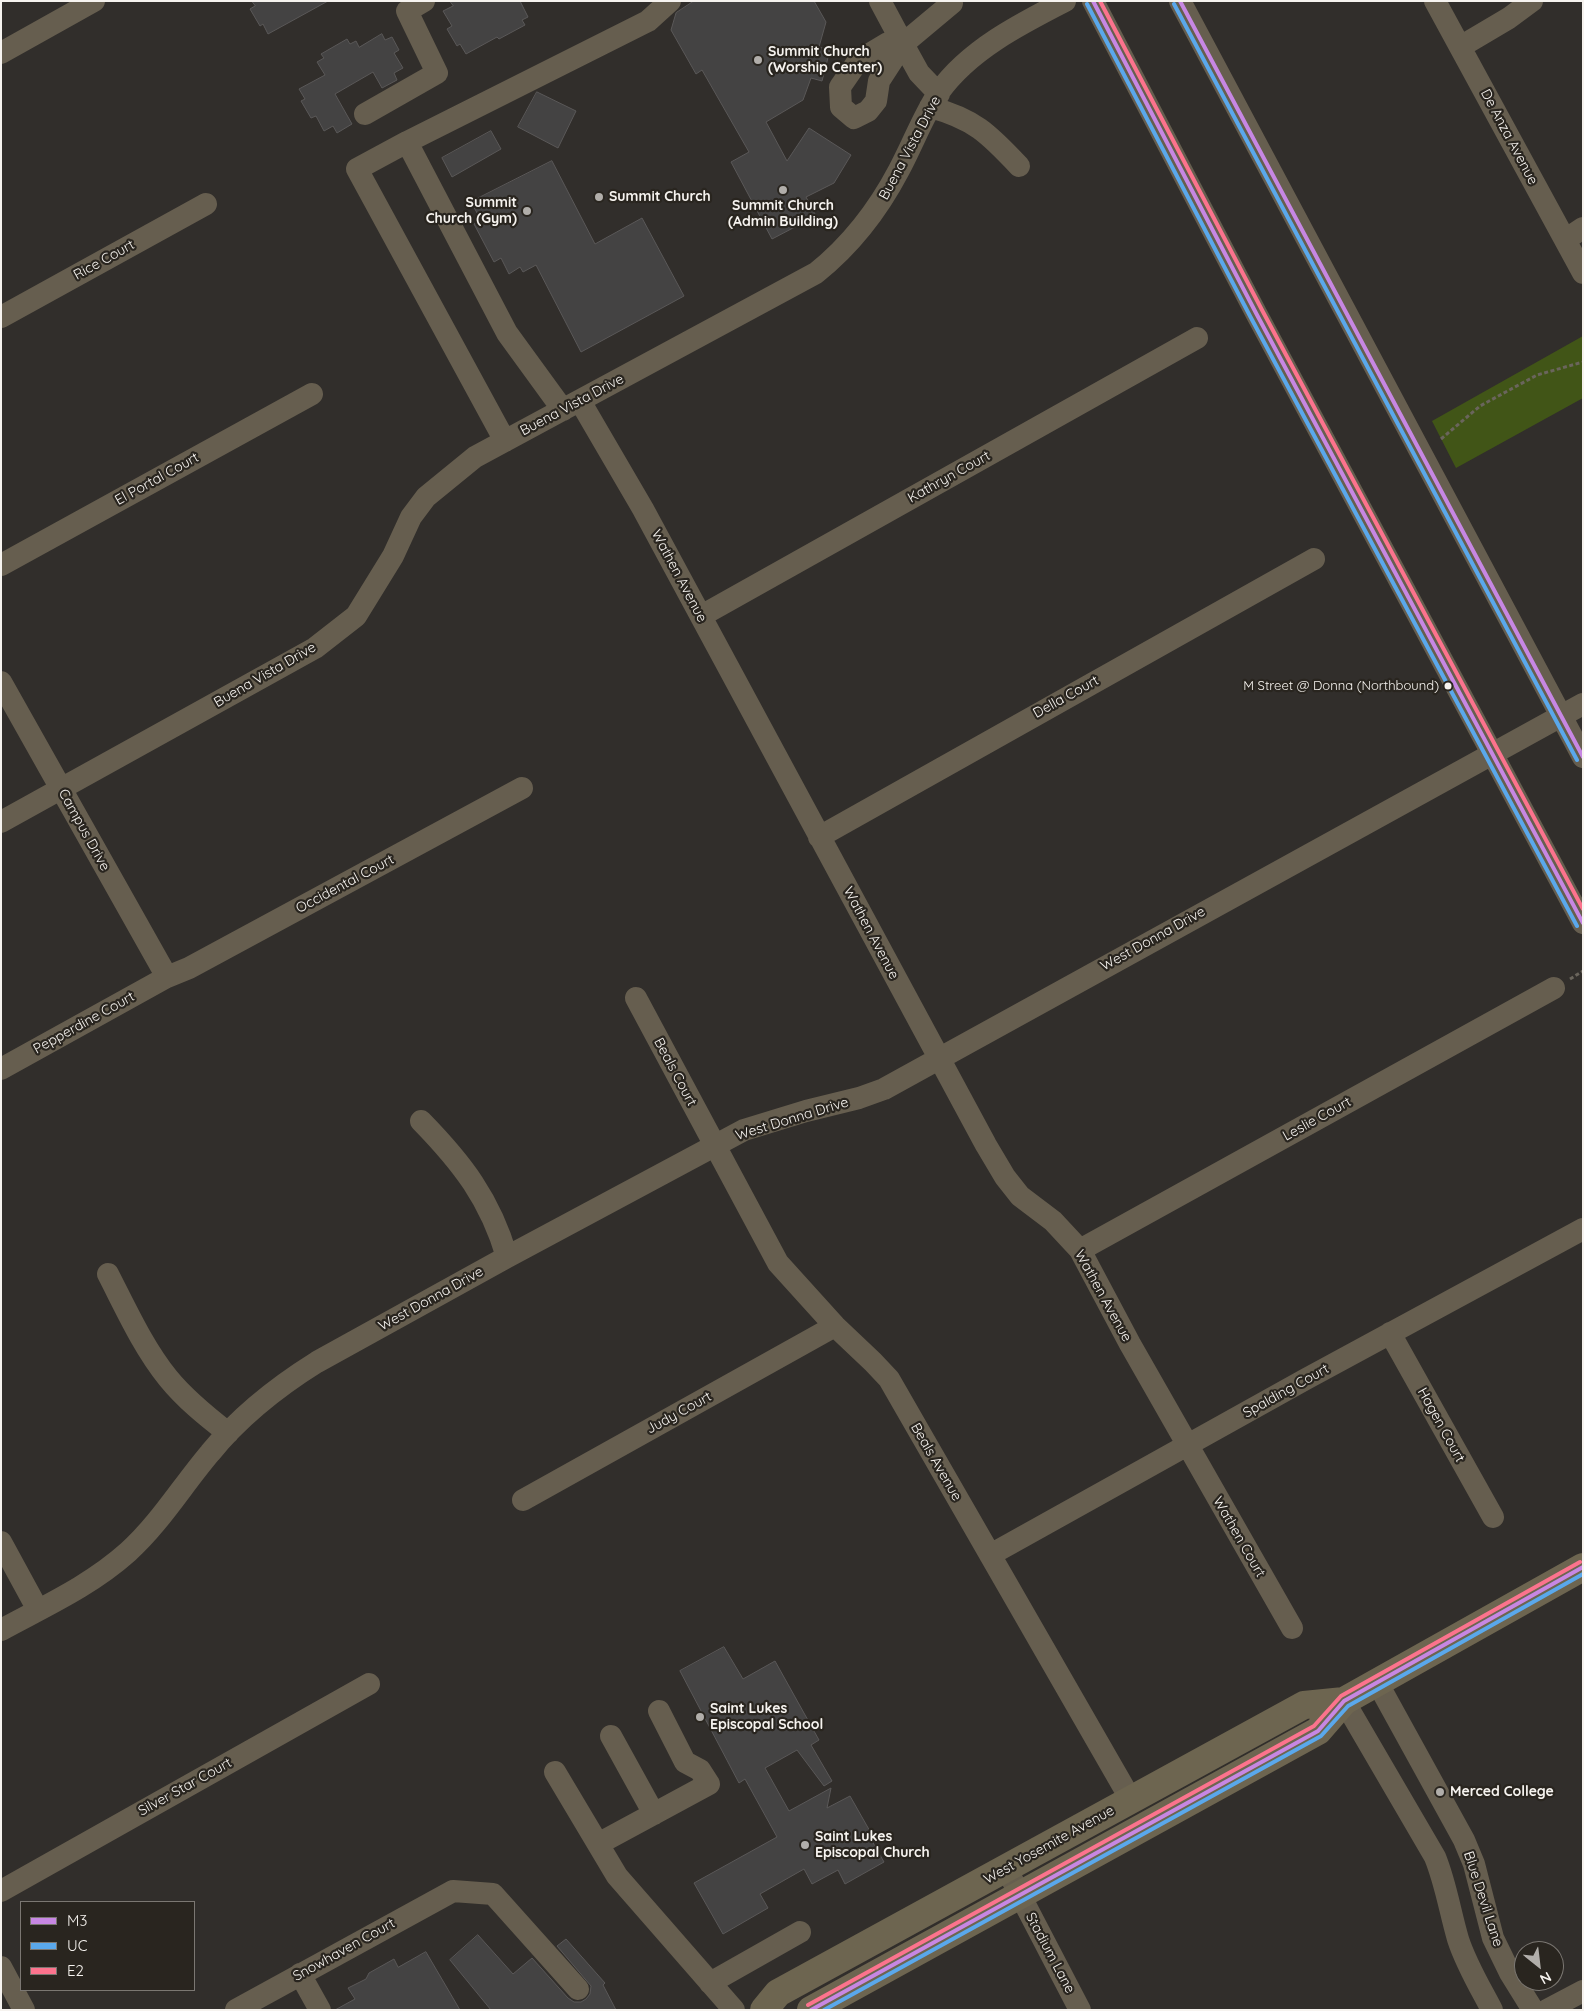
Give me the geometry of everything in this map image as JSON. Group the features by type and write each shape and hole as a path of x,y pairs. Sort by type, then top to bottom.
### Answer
{"main road":[{"name":"West Yosemite Avenue","path":"811,2010 1318,1731 1344,1701 1583,1567"},
{"name":"West Yosemite Avenue","path":"764,2010 778,1993 1304,1705 1344,1701"}],"street":[{"path":"1,53 94,1"},
{"path":"506,441 358,169 407,142 648,21 670,1"},
{"path":"880,1 934,100 978,126 1019,166"},
{"name":"Buena Vista Drive","path":"1,822 315,648 356,616 393,556 411,517 426,497 476,457 816,273 834,258 878,208 899,171 934,100 966,62 1030,19 1065,1"},
{"path":"1093,1 1252,304 1583,923"},
{"path":"1180,1 1583,757"},
{"name":"De Anza Avenue","path":"1435,1 1460,47 1574,234 1583,273"},
{"path":"1460,47 1509,18 1532,1"},
{"path":"903,44 953,2"},
{"path":"365,114 437,72 411,4"},
{"name":"Wathen Avenue","path":"407,142 507,333 572,406 643,509 938,1059 1005,1177 1020,1196 1053,1222 1080,1250 1187,1446"},
{"name":"Rice Court","path":"1,317 206,204"},
{"name":"Kathryn Court","path":"701,616 1197,338"},
{"name":"El Portal Court","path":"1,564 312,394"},
{"name":"Della Court","path":"819,837 1314,559"},
{"name":"Campus Drive","path":"1,682 167,977"},
{"name":"West Donna Drive","path":"1,1630 66,1596 97,1576 128,1552 160,1518 184,1484 228,1432 260,1402 288,1380 317,1362 507,1257 744,1130 884,1089 1583,704"},
{"name":"Occidental Court","path":"167,977 198,964 522,788"},
{"name":"Pepperdine Court","path":"1,1068 167,977"},
{"name":"Leslie Court","path":"1080,1250 1554,988"},
{"name":"Beals Court","path":"636,998 715,1145"},
{"path":"421,1121 464,1168 478,1188 500,1233 507,1257"},
{"name":"Beals Avenue","path":"715,1145 778,1263 835,1326 874,1362 889,1379 1131,1800"},
{"name":"Spalding Court","path":"990,1555 1583,1229"},
{"path":"108,1274 145,1343 168,1377 206,1416 228,1432"},
{"name":"Judy Court","path":"523,1500 835,1326"},
{"name":"Hagen Court","path":"1390,1334 1493,1516"},
{"name":"Wathen Court","path":"1187,1446 1292,1628"},
{"path":"1,1542 38,1610"},
{"name":"Blue Devil Lane","path":"1377,1682 1464,1840 1474,1864 1493,1938 1510,1973 1533,2010"},
{"name":"Silver Star Court","path":"1,1890 369,1684"},
{"path":"1344,1701 1434,1857 1441,1872 1466,1961 1492,2010"},
{"path":"598,1844 709,1784 700,1770 685,1762 659,1711"},
{"path":"611,1736 654,1814"},
{"path":"555,1772 617,1876 734,2010"},
{"name":"Stadium Lane","path":"1006,1868 1080,2010"},
{"name":"Snowhaven Court","path":"236,2010 453,1891 493,1894 578,1988"},
{"path":"710,1983 800,1932"},
{"path":"1,1967 24,2010"},
{"path":"300,1974 320,2010"},
{"path":"1548,2010 1583,1991"}],"path":[{"path":"1442,439 1480,406 1537,375 1583,362"}],"green space":[{"path":"1583,336 1583,398 1456,468 1432,421"}],"building":[{"path":"252,1 328,1 268,34 263,24 260,26 250,9 255,6"},
{"path":"450,1 520,1 528,17 522,20 525,25 499,39 497,37 466,54 460,44 457,46 447,29 452,26 443,11 453,6"},
{"name":"Summit Church (Worship Center)","path":"694,1 814,1 826,22 819,47 830,50 822,81 811,78 803,100 766,122 787,161 809,128 851,155 834,183 806,197 816,216 772,239 731,162 749,152 702,70 696,74 671,30 676,13"},
{"path":"382,34 385,40 392,37 399,50 394,53 403,68 394,73 397,80 382,88 373,72 335,94 352,124 337,133 333,126 324,131 316,116 311,118 301,101 305,99 299,89 325,75 317,62 324,58 321,54 347,39 350,44 356,41 359,47"},
{"path":"537,92 576,111 558,148 518,127"},
{"path":"491,131 501,149 452,177 442,158"},
{"path":"552,161 595,244 642,218 684,296 581,352 536,265 523,272 520,267 509,274 501,258 494,262 474,224 481,220 471,202"},
{"path":"724,1647 743,1679 775,1661 819,1740 811,1745 832,1781 824,1786 797,1750 765,1768 789,1811 831,1788 827,1808 850,1796 871,1833 868,1834 884,1862 845,1884 838,1870 812,1884 804,1869 760,1894 768,1908 723,1934 694,1883 777,1837 745,1779 739,1783 680,1671"},
{"path":"478,1935 513,1974 532,1958 568,1998 574,2002 581,2002 590,1994 591,1986 557,1946 566,1939 605,1983 603,1985 616,2010 491,2010 450,1960"},
{"path":"426,1952 460,2010 335,2010 355,1999 348,1988 366,1979 369,1973 394,1959 398,1967"}],"transit line":[{"name":"M3","path":"1093,1 1256,313 1583,923"},
{"name":"E2","path":"1100,1 1262,310 1583,909"},
{"name":"M3","path":"1180,1 1583,757"},
{"name":"UC","path":"1087,4 1250,316 1577,926"},
{"name":"UC","path":"1174,4 1577,760"},
{"name":"E2","path":"808,2005 1314,1726 1341,1696 1580,1562"},
{"name":"M3","path":"811,2010 1318,1731 1344,1701 1583,1567"},
{"name":"UC","path":"824,2010 1321,1736 1348,1706 1583,1574"}],"place":[{"name":"Summit Church (Worship Center)","path":"758,60"},
{"name":"Summit Church (Admin Building)","path":"783,190"},
{"name":"Summit Church","path":"599,197"},
{"name":"Summit Church (Gym)","path":"527,211"},
{"name":"M Street @ Donna (Northbound)","path":"1448,686"},
{"name":"Saint Lukes Episcopal School","path":"700,1717"},
{"name":"Merced College","path":"1440,1792"},
{"name":"Saint Lukes Episcopal Church","path":"805,1845"}]}
